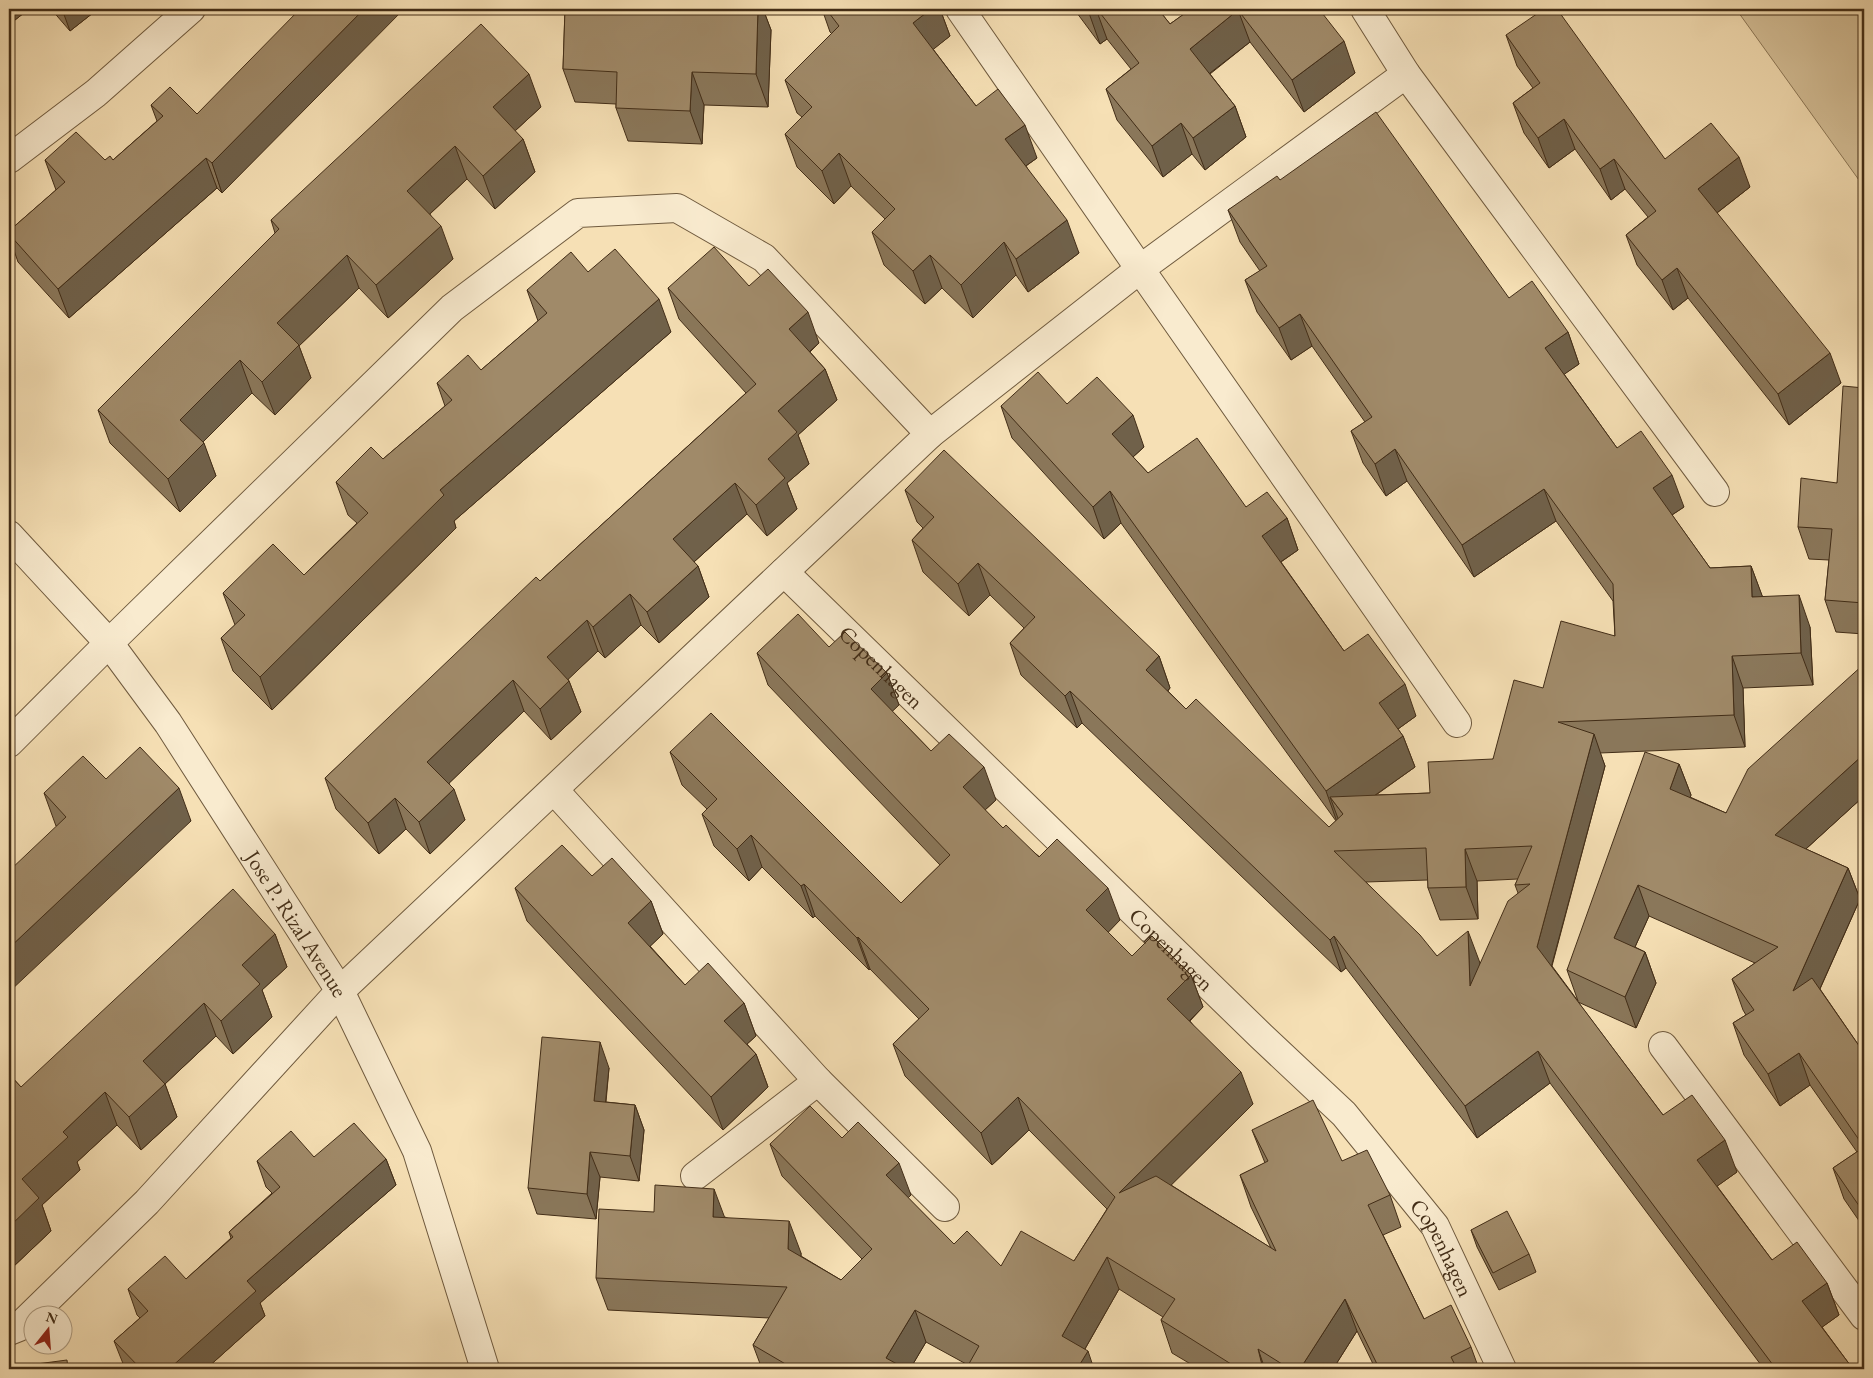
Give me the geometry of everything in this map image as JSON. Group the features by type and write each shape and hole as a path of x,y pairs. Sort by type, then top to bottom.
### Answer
{"street":[{"path":"9,158 96,94 191,9"},
{"path":"960,9 1457,722"},
{"path":"1365,9 1406,74 1715,492"},
{"path":"9,1330 19,1327 148,1202 340,991 930,434 1140,269 1406,74"},
{"path":"9,743 452,308 578,213 677,208 764,258 930,434"},
{"name":"Jose P. Rizal Avenue","path":"9,535 109,643 168,724 340,991 417,1151 485,1369"},
{"name":"Copenhagen","path":"784,572 1344,1114 1435,1226 1502,1369"},
{"path":"554,790 818,1080 945,1207"},
{"path":"1663,1046 1864,1316"},
{"path":"695,1176 818,1080"}],"shaded area":[{"path":"1736,9 1864,9 1864,187"}],"building":[{"path":"300,9 364,9 212,163 206,158 58,289 9,234 9,231 65,182 45,160 76,132 105,160 110,156 113,160 163,116 151,105 170,87 197,114"},
{"path":"565,9 758,9 756,74 692,72 690,111 616,108 617,72 563,69"},
{"path":"826,9 931,9 913,23 976,106 998,89 1025,125 1005,139 1067,220 1016,259 1004,242 961,285 930,255 913,271 872,232 895,209 839,153 822,171 785,134 812,107 785,80 839,26"},
{"path":"1086,9 1094,9 1089,13"},
{"path":"1097,9 1158,9 1170,24 1191,9 1319,9 1344,41 1292,80 1238,10 1190,49 1235,106 1193,138 1181,123 1152,146 1106,89 1139,63"},
{"path":"1544,9 1557,9 1665,159 1711,123 1739,157 1698,189 1830,353 1778,394 1677,268 1662,280 1626,235 1656,211 1614,159 1600,169 1564,119 1538,138 1513,103 1540,83 1506,35"},
{"path":"481,24 529,74 493,107 523,139 483,176 455,146 407,191 441,226 376,285 347,255 277,323 299,345 262,382 240,360 180,420 204,443 168,479 98,410 279,229 271,220"},
{"path":"1376,112 1509,298 1532,281 1568,332 1545,348 1617,448 1641,431 1672,475 1653,488 1710,568 1751,566 1752,597 1799,595 1801,653 1732,656 1734,715 1558,722 1594,734 1537,947 1663,1115 1692,1095 1725,1140 1697,1160 1772,1260 1797,1242 1827,1283 1802,1301 1853,1369 1776,1369 1538,1051 1465,1106 1334,936 1330,940 1070,691 1065,696 1010,643 1035,617 978,563 958,584 912,540 934,517 905,490 944,450 1159,656 1146,670 1186,709 1196,699 1329,827 1343,814 1330,797 1430,793 1428,762 1493,759 1514,680 1543,688 1561,621 1615,636 1613,584 1544,489 1462,545 1395,449 1375,464 1351,431 1372,417 1300,314 1279,328 1245,280 1267,266 1228,210 1277,176 1280,180","holes":["1532,846 1515,885 1530,884 1508,901 1470,986 1468,931 1437,956 1420,935 1334,851 1426,848 1428,888 1466,887 1465,849"]},
{"path":"714,247 749,286 768,269 808,312 789,329 825,369 778,411 797,432 768,459 785,478 756,505 735,483 673,539 698,566 647,612 630,594 593,627 587,620 547,657 569,681 540,709 513,680 427,762 454,789 419,822 395,798 368,823 325,778 536,577 540,581 756,384 668,288"},
{"path":"615,249 659,299 440,490 444,495 260,677 221,638 245,615 223,593 273,544 304,575 368,513 336,482 371,447 383,459 452,400 437,383 468,355 481,370 547,313 527,290 571,252 588,272"},
{"path":"1038,372 1067,404 1097,377 1133,415 1112,434 1148,473 1197,438 1246,507 1267,492 1287,518 1262,536 1344,651 1368,634 1405,684 1379,703 1403,736 1326,791 1110,491 1093,507 1001,406"},
{"path":"1843,386 1864,388 1864,603 1825,600 1832,529 1798,527 1801,478 1837,483"},
{"path":"798,614 829,647 845,632 887,673 871,689 931,751 949,734 984,767 963,787 1003,828 1006,825 1039,857 1057,839 1108,888 1086,910 1132,956 1152,936 1191,975 1167,999 1241,1072 1119,1193 1156,1176 1276,1251 1240,1175 1268,1161 1252,1130 1313,1100 1342,1161 1367,1150 1390,1195 1368,1205 1424,1319 1451,1305 1471,1347 1451,1357 1457,1369 1372,1369 1378,1366 1345,1299 1300,1369 1290,1369 1258,1349 1263,1369 1210,1369 1231,1364 1161,1320 1175,1299 1107,1257 1062,1336 1088,1351 1077,1369 966,1369 979,1346 915,1310 886,1358 906,1369 794,1369 753,1345 787,1287 596,1278 599,1209 654,1212 655,1185 714,1189 713,1217 789,1221 788,1249 841,1280 872,1249 770,1144 810,1106 842,1138 858,1122 899,1163 886,1175 954,1244 967,1231 1001,1266 1021,1231 1074,1261 1115,1197 1018,1097 981,1133 893,1044 929,1009 804,884 801,886 751,835 737,849 702,814 717,799 670,752 711,713 901,903 950,855 757,653"},
{"path":"1864,664 1864,754 1775,835 1848,868 1793,991 1812,978 1864,1053 1864,1147 1799,1053 1768,1074 1733,1023 1754,1010 1732,979 1778,947 1638,885 1614,938 1645,952 1625,997 1567,970 1645,752 1679,764 1670,789 1726,813 1748,769"},
{"path":"140,747 179,788 9,948 9,871 66,817 44,793 83,756 106,779"},
{"path":"562,845 592,876 612,858 651,901 628,923 685,985 708,963 744,1003 724,1021 756,1054 711,1097 515,888"},
{"path":"233,889 275,934 242,965 260,984 221,1021 204,1003 143,1061 165,1084 129,1117 105,1092 63,1132 68,1137 22,1179 39,1198 9,1227 9,1074 21,1087"},
{"path":"542,1037 600,1042 594,1101 635,1105 630,1156 590,1152 587,1194 528,1188"},
{"path":"354,1123 386,1159 247,1281 256,1291 169,1369 141,1369 114,1341 148,1311 128,1289 165,1256 186,1279 233,1237 229,1232 280,1187 257,1161 291,1131 314,1157"},
{"path":"1864,1147 1864,1213 1833,1168"},
{"path":"1507,1211 1529,1254 1493,1273 1471,1230"},
{"path":"67,1360 68,1369 15,1369 14,1367"}]}
